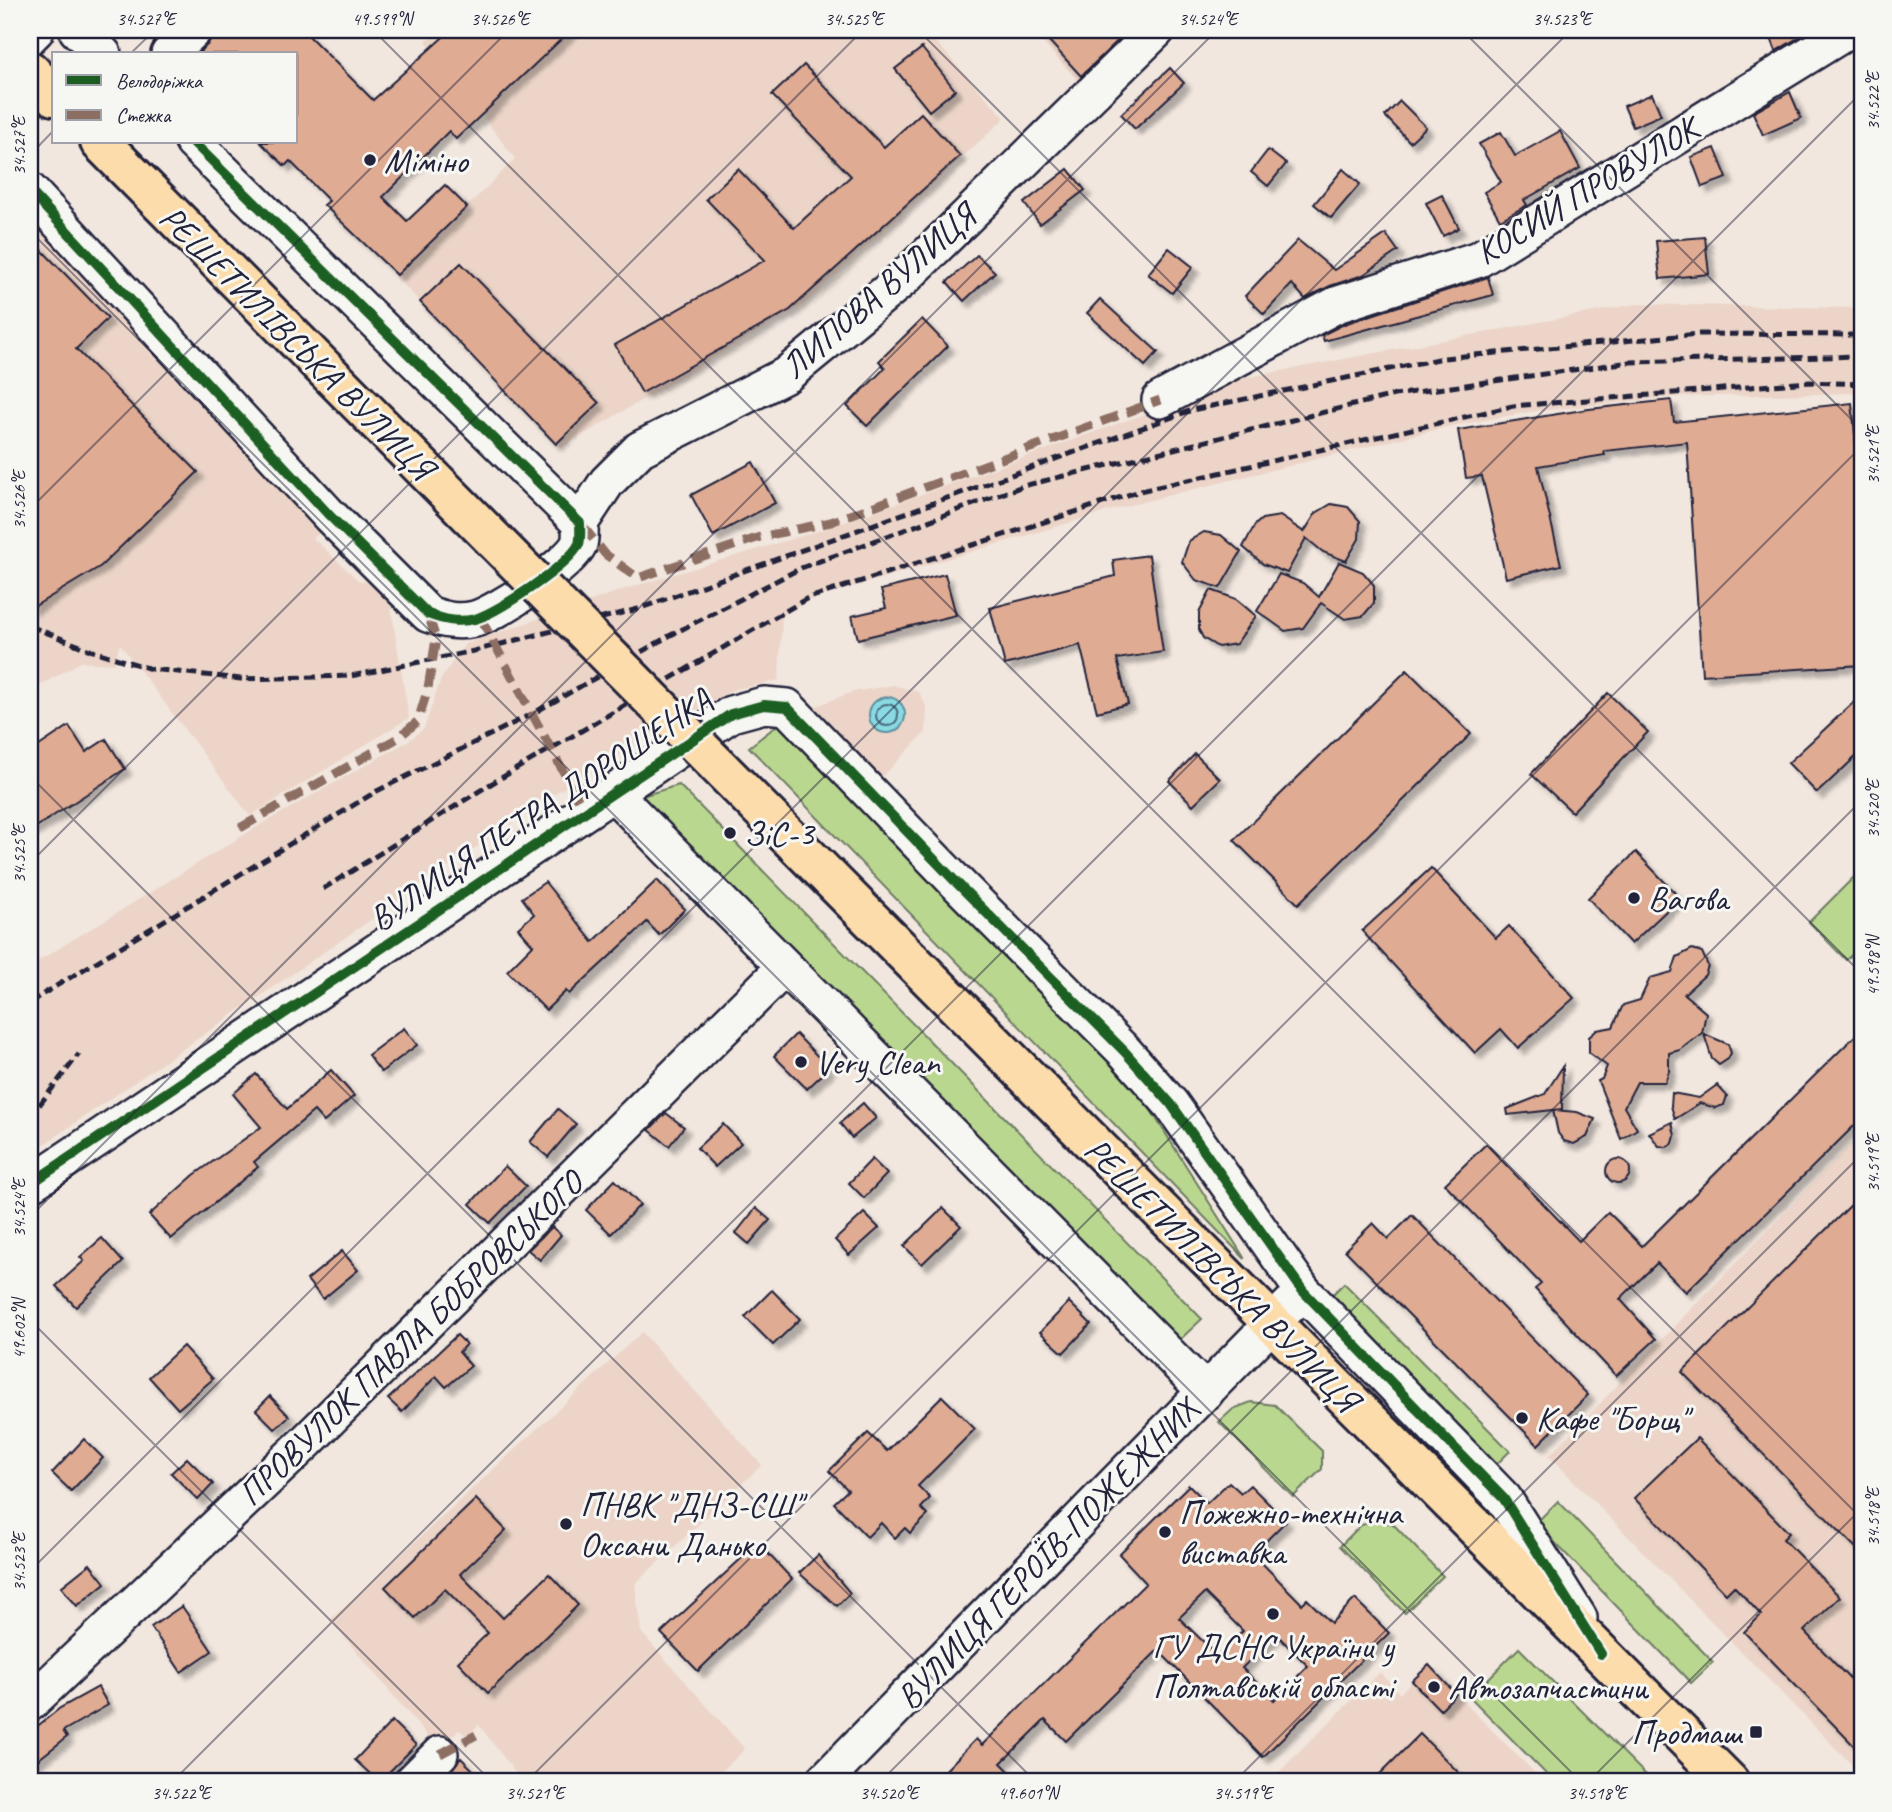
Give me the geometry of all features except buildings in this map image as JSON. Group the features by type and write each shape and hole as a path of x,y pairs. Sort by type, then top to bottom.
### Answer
{"main road":[{"path":"30,71 52,94"},
{"name":"РЕШЕТИЛІВСЬКА ВУЛИЦЯ","path":"102,144 1729,1782"}],"street":[{"path":"30,36 36,30"},
{"path":"77,30 101,52"},
{"path":"171,52 194,30"},
{"name":"ЛИПОВА ВУЛИЦЯ","path":"30,191 329,515 428,614 448,621 473,619 494,611 570,556 580,542 580,523 607,482 640,449 786,375 904,278 1157,30"},
{"name":"КОСИЙ ПРОВУЛОК","path":"1160,400 1336,305 1479,259 1849,30"},
{"path":"194,144 580,523"},
{"name":"ВУЛИЦЯ ПЕТРА ДОРОШЕНКА","path":"30,1184 731,714 764,705 788,707 805,721 954,880 1125,1052 1179,1115 1303,1291"},
{"path":"613,793 1206,1392"},
{"name":"ПРОВУЛОК ПАВЛА БОБРОВСЬКОГО","path":"30,1703 306,1442 785,967"},
{"path":"1303,1291 1504,1499 1601,1654"},
{"name":"ВУЛИЦЯ ГЕРОЇВ-ПОЖЕЖНИХ","path":"823,1782 1303,1291"},
{"path":"412,1782 440,1754"}],"shaded area":[{"path":"436,30 925,30 1005,118 803,305 561,448 396,277 515,159 426,41"},
{"path":"1031,30 1144,30 1083,86"},
{"path":"30,220 242,439 324,530 313,538 359,581 387,583 409,718 250,816 120,644 114,664 81,662 30,691"},
{"path":"1635,304 1862,308 1862,393 1672,397 1530,412 1447,427 1130,505 808,600 782,616 779,680 732,690 557,792 30,1154 30,966 260,825 410,740 424,728 441,679 465,644 625,589 831,527 1244,378"},
{"path":"893,685 919,692 927,708 926,732 880,779 809,709 852,692"},
{"path":"1862,1132 1862,1775 1549,1456"},
{"name":"ПНВК \"ДНЗ-СШ\" Оксани Данько","path":"642,1332 762,1465 635,1584 641,1632 745,1749 711,1782 522,1782 479,1725 467,1736 459,1730 438,1749 330,1620"},
{"path":"1380,1672 1400,1694 1412,1681 1440,1709 1456,1694 1544,1782 1269,1782"}],"green space":[{"path":"780,723 1119,1060 1245,1259 749,747"},
{"path":"679,785 1202,1319 1171,1348 648,809 642,796"},
{"path":"1862,869 1862,945 1846,960 1809,922"},
{"path":"1344,1283 1510,1451 1490,1471 1324,1303"},
{"path":"1251,1402 1275,1405 1322,1451 1322,1469 1293,1497 1219,1422 1233,1409"},
{"path":"1558,1501 1713,1662 1691,1683 1536,1523"},
{"path":"1379,1521 1393,1524 1443,1576 1405,1613 1340,1546 1361,1525"},
{"path":"1519,1648 1653,1782 1554,1782 1470,1697"}],"water":[{"path":"887,697 900,702 905,715 900,728 887,733 874,728 869,715 874,702"}],"railway":[{"path":"30,626 90,650 151,669 241,679 351,676 474,651 638,609 1192,410 1443,358 1698,334 1862,335"},
{"path":"30,1002 377,791 532,714 669,636 801,568 1023,486 1394,395 1630,362 1862,356"},
{"path":"323,889 489,785 806,599 1140,491 1513,406 1810,382 1862,384"},
{"path":"30,1117 79,1054"}],"marked path":[{"path":"582,525 605,554 638,578 760,537 831,522 1160,400"},
{"path":"240,828 398,738 418,721 428,688 436,639 428,614"},
{"path":"480,617 585,812"},
{"path":"440,1754 476,1735"}],"cycle path":[{"path":"30,191 329,515 428,614 451,620 475,619 515,598 562,564 579,544 580,523 195,144"},
{"path":"30,1184 731,714 764,705 787,707 1125,1052 1171,1104 1303,1291 1504,1499 1601,1654"}],"place":[{"name":"Міміно","path":"370,160"},
{"name":"ЗіС-3","path":"730,833"},
{"name":"Вагова","path":"1634,898"},
{"name":"Very Clean","path":"801,1062"},
{"name":"Кафе \"Борщ\"","path":"1522,1418"},
{"name":"ПНВК \"ДНЗ-СШ\" Оксани Данько","path":"566,1524"},
{"name":"Пожежно-технічна виставка","path":"1165,1532"},
{"name":"ГУ ДСНС України у Полтавській області","path":"1273,1614"},
{"name":"Автозапчастини","path":"1434,1687"},
{"name":"Продмаш","path":"1756,1732"}]}
